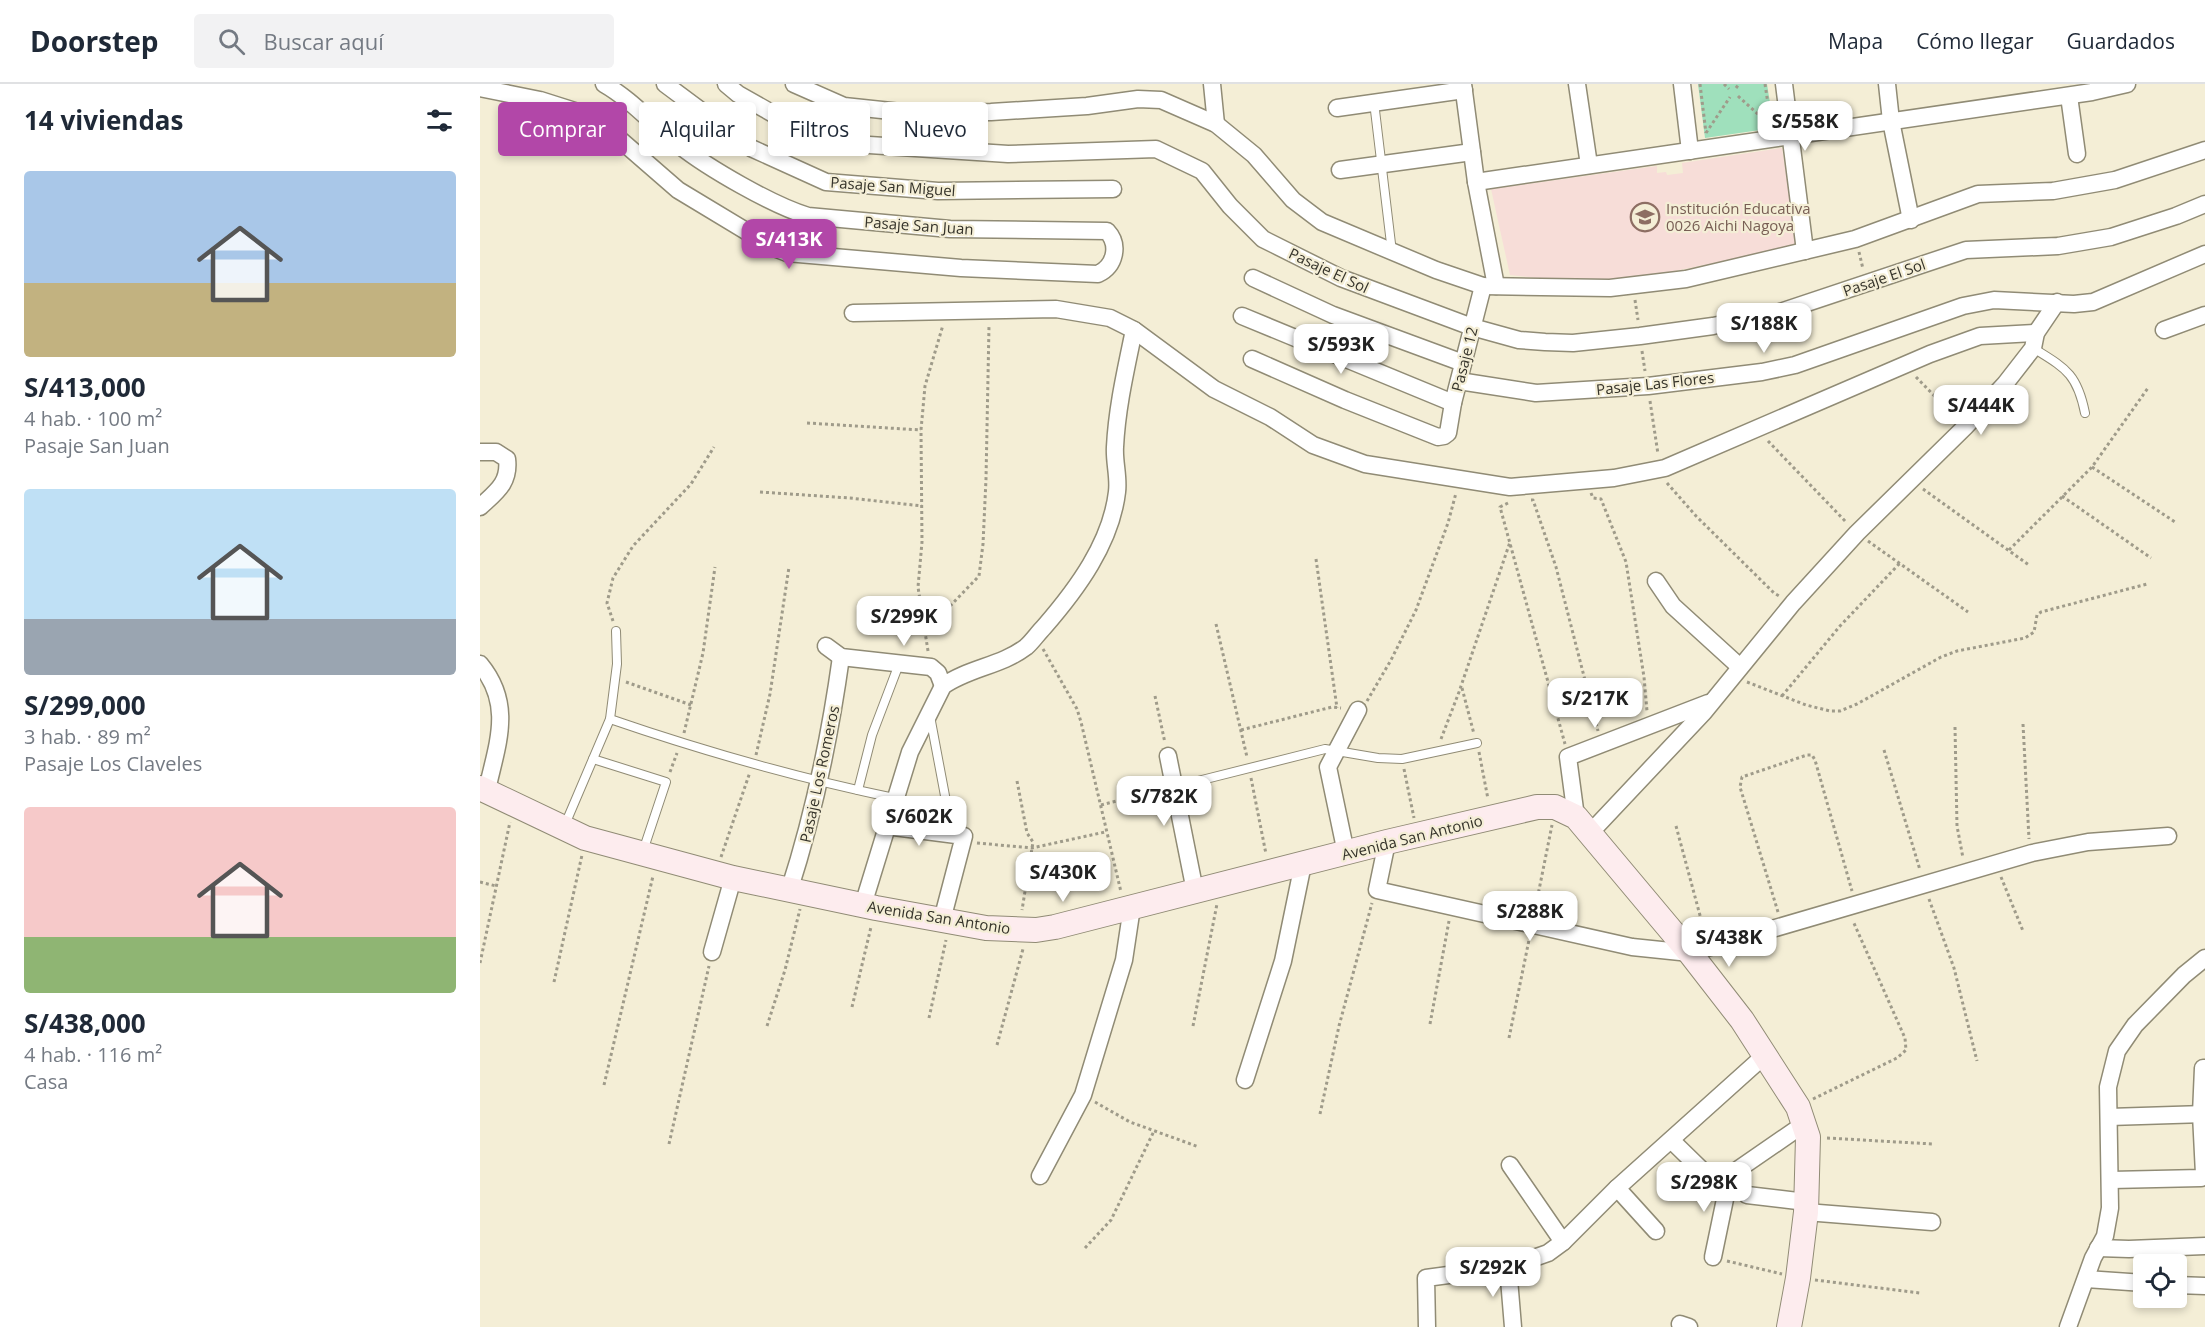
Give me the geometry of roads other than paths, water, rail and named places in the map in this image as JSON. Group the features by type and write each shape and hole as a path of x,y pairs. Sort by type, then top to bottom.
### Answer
{"street":[{"name":"Pasaje San Juan","path":"480,88 540,100 581,113 617,137 678,190 774,248 787,252 961,268 1098,274 1108,268 1114,254 1114,241 1107,231 950,229 808,216 791,211 689,152 619,92 604,84"},
{"name":"Pasaje San Miguel","path":"665,84 751,148 826,182 938,191 1113,189"},
{"name":"Pasaje El Sol","path":"726,84 738,94 824,142 1008,154 1156,149 1202,171 1230,206 1263,239 1341,278 1472,327 1519,340 1573,342 1713,326 1780,312 1966,250 2058,246 2111,237 2205,204"},
{"path":"794,84 844,106 910,113 992,112 1087,106 1138,99 1161,100 1216,124 1254,155 1293,200 1322,222 1469,283 1489,286 1554,289 1634,286 1686,279 1856,239 1978,194 2053,191 2115,180 2205,150"},
{"path":"1212,84 1216,124"},
{"path":"1577,84 1589,165"},
{"path":"1682,84 1689,143"},
{"path":"1784,84 1805,250"},
{"path":"1887,84 1891,121 1911,220"},
{"path":"1476,182 1589,165 1689,143 1791,130 1891,121 2069,96 2091,88 2127,84"},
{"path":"1337,108 1463,87 1489,286"},
{"path":"2069,96 2077,154"},
{"path":"1340,170 1472,152"},
{"name":"Pasaje Las Flores","path":"1459,381 1536,393 1648,386 1762,372 1795,365 1963,306 1995,300 2074,304 2093,302 2205,254"},
{"path":"1253,278 1333,315 1463,363"},
{"name":"Pasaje 12","path":"1252,359 1345,400 1438,437 1444,436 1448,433 1472,327 1489,286"},
{"path":"1583,825 1712,702 1793,603 1857,533 1965,427 2005,384 2057,302"},
{"path":"853,313 1056,309 1110,318 1134,330 1214,389 1270,417 1313,445 1365,464 1460,479 1511,498 1586,481 1656,470 1905,365 1980,336 2034,340"},
{"path":"2164,330 2205,315"},
{"path":"1242,316 1453,403"},
{"path":"870,906 894,798 910,752 943,686 953,679 1005,659 1026,647 1058,611 1094,559 1110,525 1117,491 1114,450 1119,403 1134,330"},
{"path":"480,452 496,452 507,459 509,470 505,484 480,507"},
{"path":"1656,581 1673,606 1737,672"},
{"path":"826,646 841,657 931,667 938,673 943,686"},
{"name":"Pasaje Los Romeros","path":"796,892 817,780 832,720 841,657"},
{"path":"480,664 494,685 501,708 501,729 483,789"},
{"path":"1712,702 1568,758 1583,825 1699,950 1803,1123 1806,1207 1798,1278 1789,1327"},
{"path":"1346,853 1329,767 1358,710"},
{"path":"1168,756 1196,891"},
{"name":"Avenida San Antonio","path":"483,789 585,838 650,856 796,892 946,921 1022,930 1054,927 1387,842 1537,807 1555,807 1583,825"},
{"path":"886,826 960,837 946,921"},
{"path":"1387,842 1377,890 1632,947 1699,950 2032,853 2088,842 2168,836"},
{"path":"1245,1080 1283,962 1303,864"},
{"path":"712,952 724,875"},
{"path":"1040,1176 1083,1095 1124,960 1128,908"},
{"path":"2068,1327 2085,1279 2105,1236 2109,1217 2111,1180 2108,1087 2117,1051 2135,1024 2205,957"},
{"path":"1427,1327 1426,1278 1508,1267 1548,1253 1563,1242 1617,1188 1764,1056"},
{"path":"2111,1180 2201,1178 2204,1174 2204,1068"},
{"path":"2109,1117 2203,1114"},
{"path":"1692,1191 1712,1180 1730,1175 1803,1123"},
{"path":"1671,1140 1712,1180"},
{"path":"1510,1165 1563,1242"},
{"path":"1713,1257 1730,1175"},
{"path":"1617,1188 1656,1231"},
{"path":"1747,1195 1806,1207 1932,1222"},
{"path":"2098,1248 2205,1246"},
{"path":"1508,1267 1513,1327"},
{"path":"2085,1279 2133,1282"},
{"path":"2187,1285 2205,1286"}],"lane":[{"path":"1374,102 1392,252"},
{"path":"2034,340 2068,369 2081,395 2085,413"},
{"path":"564,828 610,719 616,678 616,631"},
{"path":"858,790 873,735 899,664"},
{"path":"930,713 960,837"},
{"path":"610,719 681,743 817,780 894,798"},
{"path":"1174,787 1325,749 1402,759 1477,743"},
{"path":"593,759 666,782 650,856"}],"place":[{"name":"Institución Educativa 0026 Aichi Nagoya","path":"1645,217"}]}
